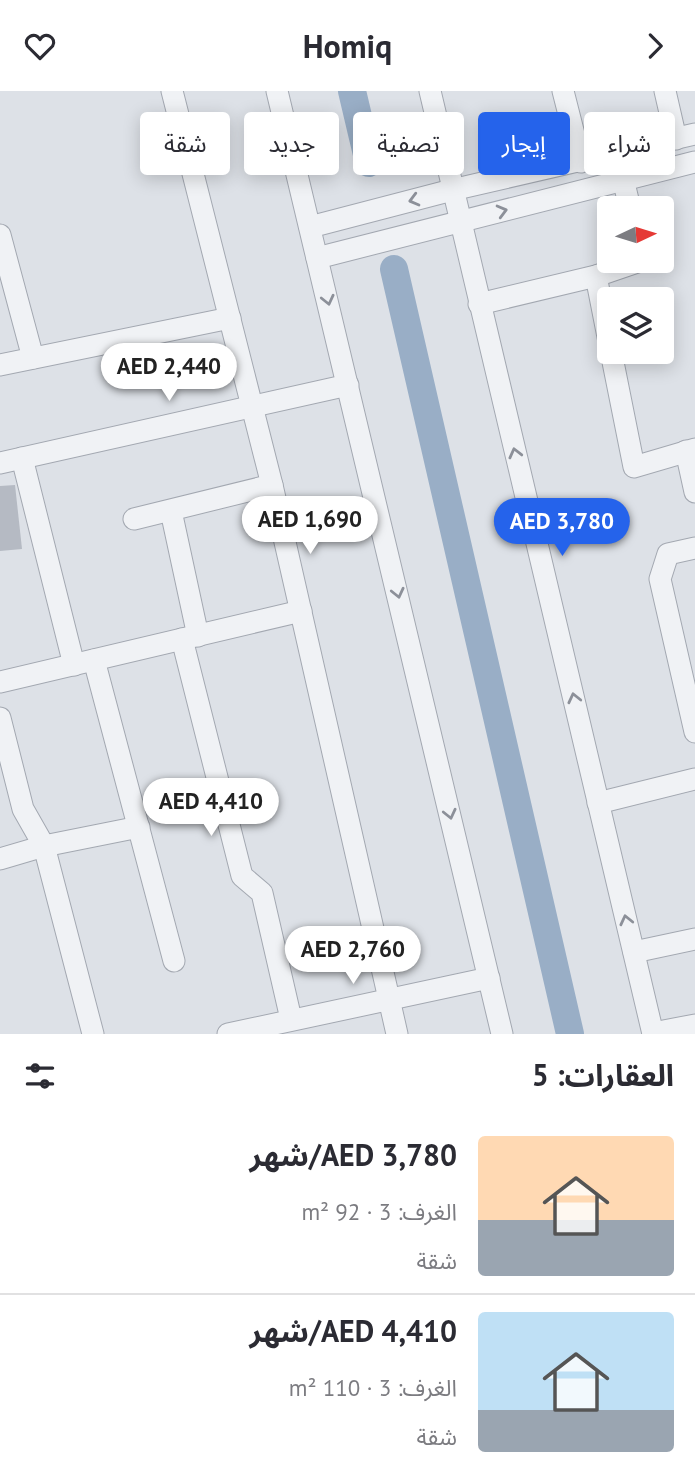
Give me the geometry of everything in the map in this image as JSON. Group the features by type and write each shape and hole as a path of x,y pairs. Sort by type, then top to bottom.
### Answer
{"street":[{"path":"172,91 272,485 397,1034"},
{"path":"277,91 502,1034"},
{"path":"430,91 653,1034 695,1025"},
{"path":"563,91 581,162"},
{"path":"310,227 452,190 685,136 665,91"},
{"path":"317,258 695,162"},
{"path":"624,179 628,196"},
{"path":"0,235 33,358"},
{"path":"479,304 605,273"},
{"path":"596,276 598,287"},
{"path":"0,365 230,317"},
{"path":"613,364 634,467 690,450 695,492"},
{"path":"0,463 348,385"},
{"path":"22,459 84,662 139,827 174,961"},
{"path":"134,519 272,485"},
{"path":"171,511 190,638 242,876 262,893 291,1019"},
{"path":"695,548 668,554 660,579 695,732"},
{"path":"0,682 302,611"},
{"path":"0,718 23,809 44,846 93,1034"},
{"path":"598,803 695,779"},
{"path":"0,859 44,846 139,827"},
{"path":"634,952 695,939"},
{"path":"228,1034 489,978"}],"building":[{"path":"15,485 22,549 0,551 0,486"}],"waterway":[{"path":"352,91 357,112"},
{"path":"394,269 570,1034"}]}
